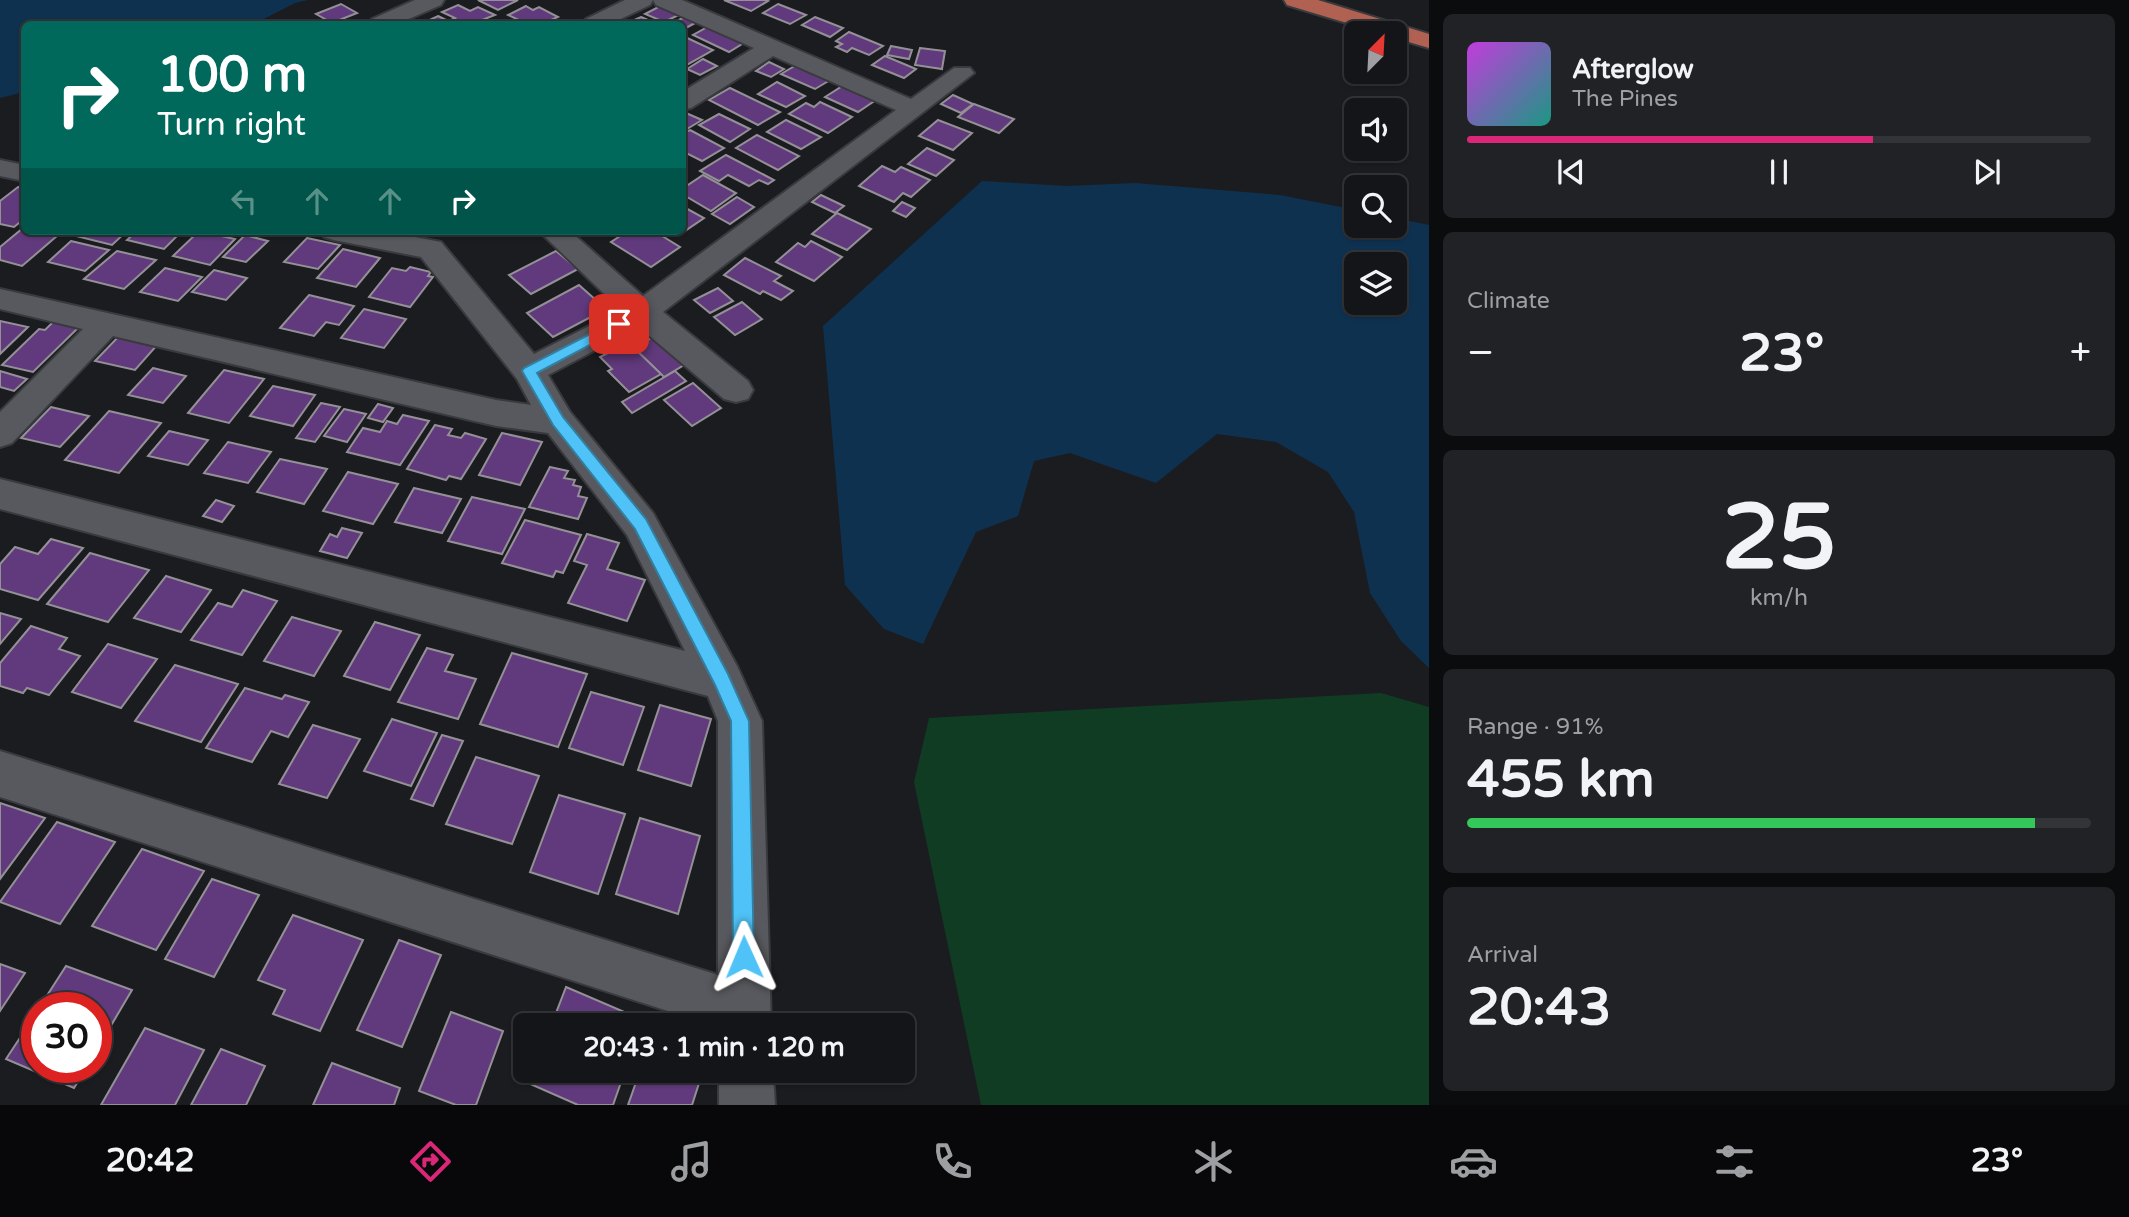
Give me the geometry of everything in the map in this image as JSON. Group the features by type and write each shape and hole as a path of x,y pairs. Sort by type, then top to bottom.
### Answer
{"main road":[{"path":"1295,0 1429,41"}],"street":[{"path":"387,21 433,0"},
{"path":"600,21 642,0"},
{"path":"664,0 913,109"},
{"path":"686,101 772,47"},
{"path":"529,371 642,312 962,73"},
{"path":"0,168 21,172"},
{"path":"356,235 431,249 529,371 558,421 640,524 722,680 740,721 745,1013"},
{"path":"557,235 642,312 736,390"},
{"path":"0,299 496,413 558,421"},
{"path":"0,434 108,323"},
{"path":"0,494 722,680"},
{"path":"0,774 733,1013"},
{"path":"746,1083 747,1105"}],"green space":[{"path":"1381,693 1429,707 1429,1105 981,1105 914,782 929,718"}],"water":[{"path":"0,0 308,0 295,3 260,21 21,21 21,93 0,98"},
{"path":"982,181 1067,186 1135,183 1280,195 1344,208 1344,238 1407,238 1407,220 1429,225 1429,668 1401,641 1370,593 1354,512 1328,472 1276,442 1217,434 1156,483 1070,453 1034,461 1018,516 976,532 923,644 884,629 845,585 823,326"}],"building":[{"path":"478,0 518,0 498,10"},
{"path":"724,0 765,0 768,1 751,11"},
{"path":"341,4 357,13 337,21 328,21 316,14"},
{"path":"778,4 806,15 790,24 763,13"},
{"path":"458,5 470,11 478,7 495,15 480,21 449,21 455,18 442,12"},
{"path":"662,5 681,14 662,21 645,14"},
{"path":"526,6 533,10 539,7 558,17 549,21 521,21 508,15"},
{"path":"438,16 448,21 427,21"},
{"path":"641,17 650,21 632,21"},
{"path":"685,17 697,22 686,28 686,21 676,21"},
{"path":"815,17 843,28 830,37 802,25"},
{"path":"711,25 747,41 729,52 693,35"},
{"path":"849,32 883,46 869,55 852,48 847,52 836,47 842,44 836,41"},
{"path":"686,37 713,50 686,65"},
{"path":"891,46 912,50 909,59 887,55"},
{"path":"920,48 945,51 942,69 915,65"},
{"path":"885,56 916,69 904,78 872,65"},
{"path":"703,59 717,66 700,75 687,69"},
{"path":"769,62 784,69 771,77 756,71"},
{"path":"798,64 832,79 815,89 781,74"},
{"path":"777,82 805,96 786,107 758,94"},
{"path":"844,85 876,100 858,112 825,97"},
{"path":"730,88 780,112 758,125 709,100"},
{"path":"953,95 973,104 961,113 941,104"},
{"path":"820,102 852,117 828,133 789,114 806,103 814,107"},
{"path":"974,104 1014,119 999,133 958,117"},
{"path":"686,113 702,120 687,129"},
{"path":"719,114 750,129 730,142 699,125"},
{"path":"786,120 821,137 801,149 767,132"},
{"path":"938,120 972,133 953,150 919,136"},
{"path":"690,130 724,148 702,161 686,153 686,132"},
{"path":"757,135 799,156 778,170 736,148"},
{"path":"927,148 954,160 936,176 908,164"},
{"path":"726,155 774,180 768,184 759,180 749,186 728,175 719,181 700,171"},
{"path":"882,166 895,172 901,167 930,180 911,197 903,193 894,202 859,186"},
{"path":"703,175 736,193 711,211 686,196 686,186"},
{"path":"18,187 21,188 21,221 14,227 0,224 0,201"},
{"path":"821,195 844,206 835,213 812,202"},
{"path":"737,197 754,207 730,224 712,214"},
{"path":"902,202 915,208 906,217 893,211"},
{"path":"686,208 704,218 686,230"},
{"path":"837,213 871,229 847,250 812,234"},
{"path":"21,230 21,235 57,236 22,266 0,260 0,247"},
{"path":"72,235 123,235 112,245"},
{"path":"133,235 178,235 164,249 127,240"},
{"path":"195,235 217,235 235,239 210,265 173,256"},
{"path":"245,235 268,241 246,262 223,257"},
{"path":"622,235 660,235 680,247 651,267 611,242"},
{"path":"307,238 340,245 318,269 284,262"},
{"path":"71,241 109,250 85,271 48,262"},
{"path":"811,241 842,257 814,281 776,262 798,243 805,247"},
{"path":"343,249 380,258 356,287 317,278"},
{"path":"117,251 156,260 124,289 84,279"},
{"path":"556,251 578,269 531,294 509,275"},
{"path":"745,258 781,276 774,281 793,291 781,300 763,291 760,294 724,275"},
{"path":"410,267 431,272 428,276 433,277 410,307 369,297 392,268 406,271"},
{"path":"165,268 202,277 178,301 140,292"},
{"path":"214,270 247,278 226,300 192,292"},
{"path":"579,285 606,309 553,337 527,313"},
{"path":"718,288 733,301 710,313 694,300"},
{"path":"309,295 354,306 339,325 326,322 314,336 280,328"},
{"path":"742,302 762,319 735,335 714,317"},
{"path":"364,309 406,319 384,348 341,338"},
{"path":"0,321 28,327 0,354"},
{"path":"54,321 79,327 33,372 2,365 39,329 45,330"},
{"path":"120,335 159,343 135,370 95,361"},
{"path":"651,338 657,339 684,365 664,377 635,349"},
{"path":"631,341 638,347 635,349 661,374 629,392 608,371 612,369 600,357"},
{"path":"153,368 186,376 163,403 128,395"},
{"path":"224,370 264,379 229,423 188,413"},
{"path":"0,371 27,379 14,391 0,387"},
{"path":"675,371 686,381 632,413 622,402"},
{"path":"693,383 721,408 692,426 664,400"},
{"path":"273,386 315,395 293,426 250,416"},
{"path":"321,403 340,407 315,442 296,438"},
{"path":"378,404 393,408 383,422 368,418"},
{"path":"51,407 89,416 60,447 21,438"},
{"path":"344,409 366,414 347,442 324,436"},
{"path":"109,411 161,423 119,473 65,460"},
{"path":"403,415 429,421 400,465 347,452 363,428 380,432 387,421 397,424"},
{"path":"435,425 452,429 448,435 461,438 465,433 486,439 461,479 449,476 446,480 407,469"},
{"path":"169,431 208,440 188,465 148,456"},
{"path":"502,433 542,442 520,485 479,475"},
{"path":"228,442 271,452 248,483 204,473"},
{"path":"280,459 327,469 304,504 257,492"},
{"path":"550,467 568,471 564,478 575,480 573,485 581,487 578,496 587,498 578,519 529,507"},
{"path":"348,472 398,484 373,524 323,511"},
{"path":"414,488 461,499 442,533 395,522"},
{"path":"472,497 525,509 502,554 448,541"},
{"path":"216,500 234,506 222,522 203,516"},
{"path":"525,520 581,535 563,573 556,571 553,577 502,563"},
{"path":"342,528 362,533 347,558 320,551 330,534 337,537"},
{"path":"587,534 619,543 607,569 645,580 627,621 568,603 587,565 574,561"},
{"path":"51,539 83,548 38,600 0,589 0,564 15,547 38,554"},
{"path":"90,553 149,570 108,622 47,604"},
{"path":"166,576 211,590 181,632 134,618"},
{"path":"243,590 277,601 242,655 191,640 218,603 232,607"},
{"path":"0,613 21,619 0,644"},
{"path":"292,617 341,631 314,676 264,661"},
{"path":"375,622 420,635 390,690 344,676"},
{"path":"31,626 67,638 59,649 80,656 49,695 27,688 23,693 0,686 0,663"},
{"path":"108,644 157,659 121,708 72,692"},
{"path":"427,648 453,655 445,671 476,679 458,719 398,702"},
{"path":"512,653 587,674 558,747 480,724"},
{"path":"175,665 238,684 201,742 135,721"},
{"path":"245,688 282,699 285,695 309,702 288,737 271,731 252,762 206,748"},
{"path":"591,692 644,707 623,765 569,748"},
{"path":"660,705 711,719 691,786 638,770"},
{"path":"392,719 437,733 411,786 364,771"},
{"path":"313,725 360,739 327,798 279,784"},
{"path":"442,735 463,741 433,806 411,799"},
{"path":"476,757 539,776 512,844 446,824"},
{"path":"559,795 625,814 598,894 530,872"},
{"path":"0,803 45,818 0,879"},
{"path":"640,818 700,836 678,914 616,894"},
{"path":"57,822 115,842 60,924 0,902"},
{"path":"142,849 204,871 156,950 92,926"},
{"path":"212,879 259,895 214,977 165,959"},
{"path":"293,915 363,940 320,1031 273,1014 285,990 258,980"},
{"path":"399,940 441,955 402,1047 357,1030"},
{"path":"0,964 25,973 0,1011"},
{"path":"66,966 132,990 112,1024 112,992 49,992"},
{"path":"566,987 627,1013 556,1013"},
{"path":"451,1012 503,1031 476,1105 456,1105 419,1091"},
{"path":"145,1028 204,1050 175,1105 101,1105"},
{"path":"21,1036 21,1065 6,1059"},
{"path":"221,1049 265,1066 246,1105 191,1105"},
{"path":"332,1063 400,1088 394,1105 313,1105"},
{"path":"62,1083 77,1083 74,1088"},
{"path":"528,1083 621,1083 613,1105 578,1105"},
{"path":"636,1083 699,1083 692,1105 628,1105"}],"route":[{"path":"619,324 529,371 558,421 640,524 722,680 740,721 744,957"}]}
